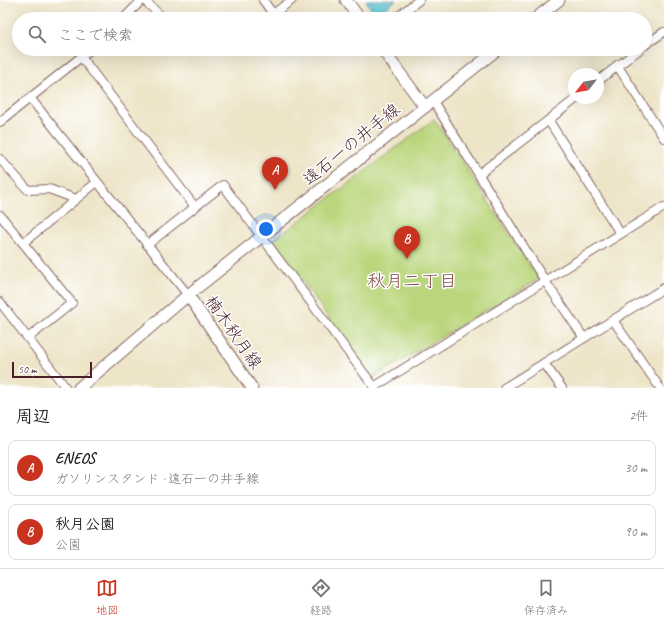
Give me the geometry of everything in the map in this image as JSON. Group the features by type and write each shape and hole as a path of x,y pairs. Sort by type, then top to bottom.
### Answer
{"street":[{"path":"130,12 143,0 156,12"},
{"path":"263,0 272,12"},
{"path":"276,12 292,0"},
{"path":"346,0 355,12"},
{"path":"404,12 419,0"},
{"path":"544,12 559,0"},
{"path":"652,40 664,32"},
{"path":"388,56 429,104 479,174 546,281 584,338"},
{"name":"遠石一の井手線","path":"79,388 188,295 489,56"},
{"path":"604,76 630,56"},
{"path":"0,122 82,58 195,207"},
{"path":"617,65 664,138"},
{"path":"31,99 188,295"},
{"path":"479,174 570,104"},
{"path":"549,121 620,233"},
{"path":"0,159 28,190 49,189 76,199"},
{"path":"23,243 97,182"},
{"path":"147,245 223,185 374,388 620,233 664,207"},
{"path":"0,215 72,304 28,338"},
{"path":"504,388 664,288"},
{"name":"楠木秋月線","path":"188,295 252,388"},
{"path":"0,302 66,388"},
{"path":"613,320 660,388"},
{"path":"544,363 562,388"}],"green space":[{"path":"434,119 539,279 371,379 274,240"}],"water":[{"path":"366,0 396,0 381,12 372,12"}],"place":[{"name":"ENEOS","path":"275,190"},
{"name":"秋月公園","path":"407,259"}],"district":[{"name":"秋月二丁目","path":"412,281"}]}
